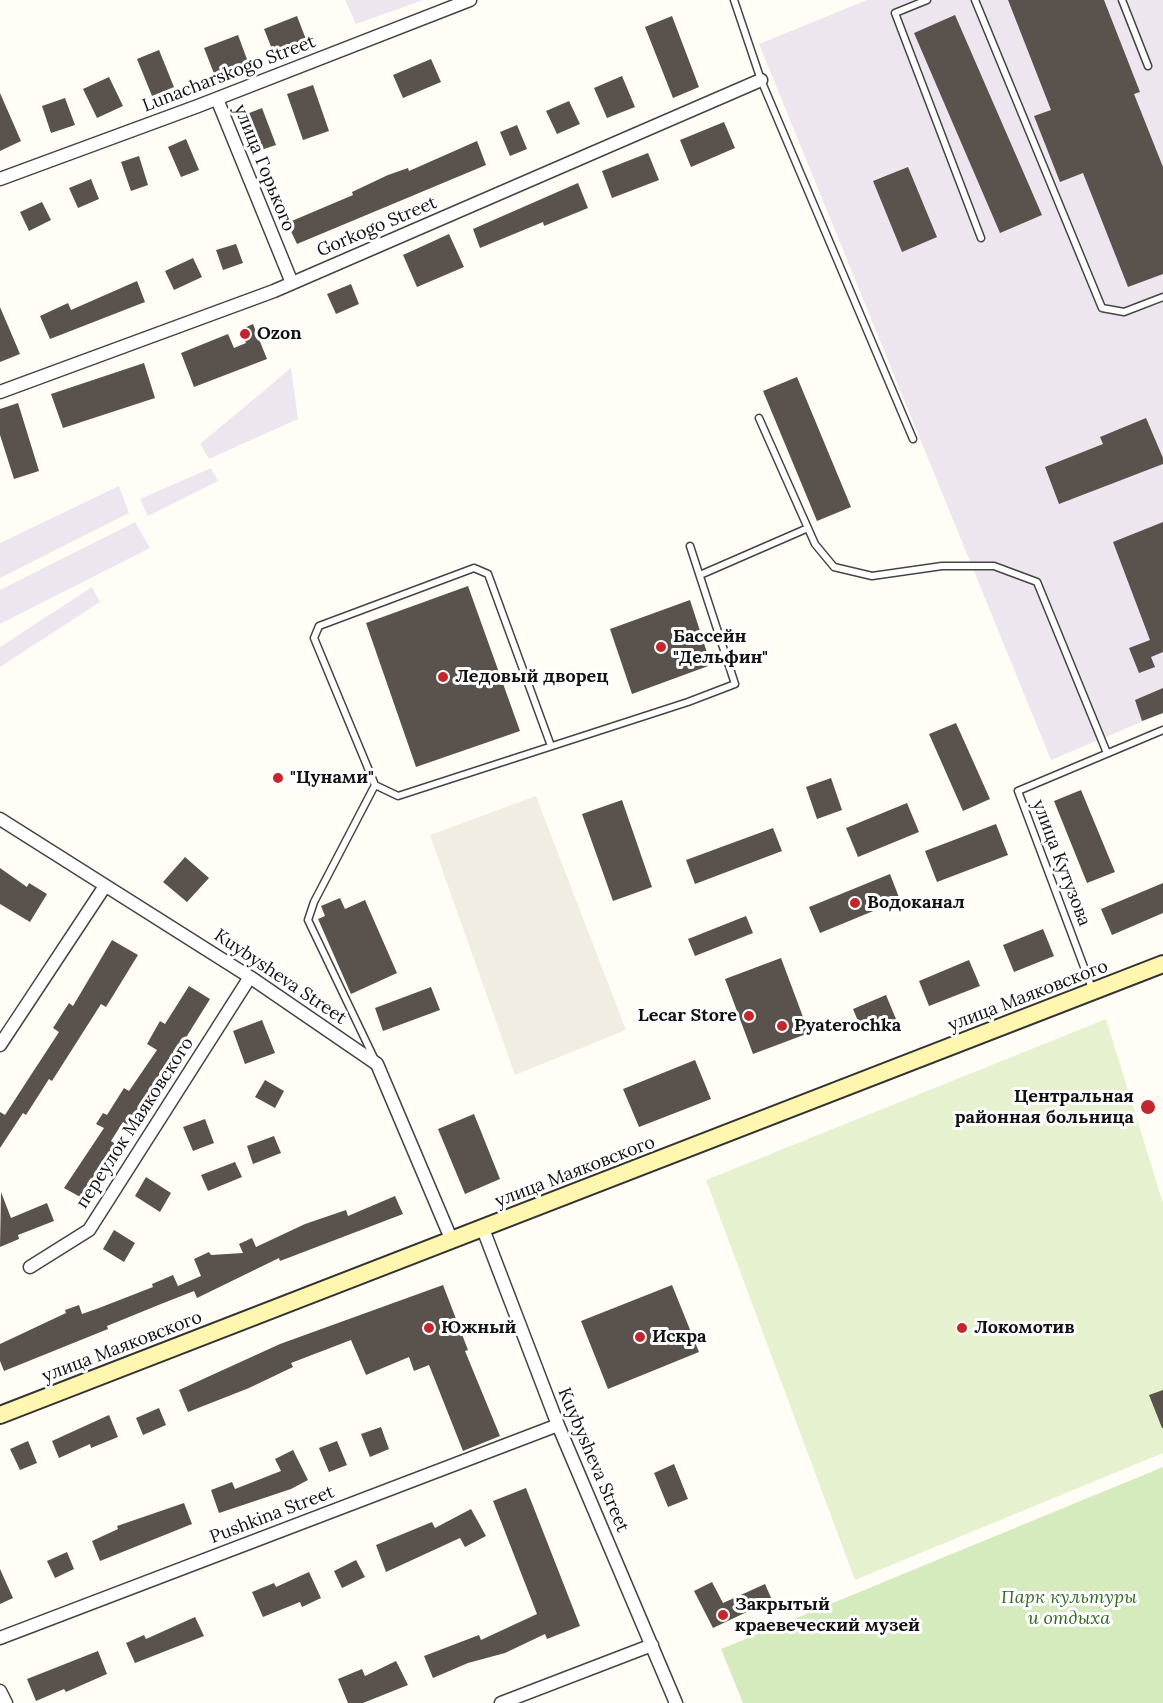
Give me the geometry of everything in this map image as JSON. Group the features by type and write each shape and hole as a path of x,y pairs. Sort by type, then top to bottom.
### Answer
{"main road":[{"name":"улица Маяковского","path":"0,1415 1163,964"}],"street":[{"name":"Lunacharskogo Street","path":"0,178 217,99 470,0"},
{"name":"Gorkogo Street","path":"0,392 292,283 761,80"},
{"name":"улица Горького","path":"217,99 292,283"},
{"name":"Kuybysheva Street","path":"0,819 250,977 377,1064"},
{"path":"0,1045 4,1029 105,886"},
{"name":"переулок Маяковского","path":"30,1267 88,1230 250,977"},
{"path":"377,1064 452,1241"},
{"name":"Kuybysheva Street","path":"483,1229 558,1425 676,1703"},
{"name":"Pushkina Street","path":"0,1638 558,1425"},
{"path":"501,1703 652,1645"},
{"path":"0,1691 6,1703"}],"lane":[{"path":"734,0 761,80 913,440"},
{"path":"927,0 895,13 981,238"},
{"path":"975,0 1102,308 1124,312 1163,297"},
{"path":"1122,0 1148,66"},
{"path":"759,418 815,544 834,567 872,576 942,566 994,566 1036,582 1107,753"},
{"path":"700,575 808,528"},
{"path":"551,746 488,574 474,568 319,626 314,638 375,785 398,796 688,702 735,684 690,546"},
{"name":"улица Кутузова","path":"1093,991 1018,791 1163,730"},
{"path":"375,785 314,902 308,920 377,1064"}],"shaded area":[{"path":"345,0 423,0 356,24"},
{"path":"867,0 1163,0 1163,713 1051,760 759,44"},
{"path":"291,368 298,419 209,459 200,444"},
{"path":"211,468 218,481 148,516 140,499"},
{"path":"119,486 129,513 0,578 0,543"},
{"path":"135,522 150,548 0,624 0,590"},
{"path":"92,587 100,602 0,667 0,647"},
{"path":"536,796 626,1030 515,1075 430,835"}],"green space":[{"name":"Локомотив","path":"1106,1019 1163,1203 1163,1453 855,1580 706,1180"},
{"name":"Парк культуры и отдыха","path":"1163,1467 1163,1703 743,1703 721,1649"}],"building":[{"path":"1008,0 1104,0 1140,92 1134,94 1163,167 1163,274 1128,287 1083,173 1060,182 1034,116 1051,110"},
{"path":"955,15 1042,215 1000,233 914,33"},
{"path":"297,16 307,42 274,54 264,29"},
{"path":"672,16 699,87 673,98 645,27"},
{"path":"238,35 248,62 215,76 204,48"},
{"path":"159,50 174,87 152,96 137,59"},
{"path":"431,59 441,82 403,98 393,75"},
{"path":"622,76 635,107 607,118 594,88"},
{"path":"109,77 123,106 97,118 83,89"},
{"path":"313,85 329,131 303,140 287,94"},
{"path":"0,93 21,141 0,151"},
{"path":"65,98 75,125 51,133 42,106"},
{"path":"569,101 580,124 557,134 546,111"},
{"path":"262,108 276,145 252,153 239,117"},
{"path":"724,122 735,148 691,167 680,140"},
{"path":"517,125 527,149 510,156 500,132"},
{"path":"186,139 199,170 181,177 168,147"},
{"path":"477,141 486,165 297,244 287,223 353,195 352,192 388,175 408,168 409,171"},
{"path":"648,153 659,180 612,198 602,171"},
{"path":"139,156 148,185 131,191 121,162"},
{"path":"908,167 937,237 902,252 873,181"},
{"path":"91,179 99,199 78,208 69,188"},
{"path":"578,183 588,208 544,226 543,222 480,248 473,229"},
{"path":"42,202 51,220 29,231 20,212"},
{"path":"449,234 464,267 417,287 403,255"},
{"path":"236,244 243,263 223,270 216,250"},
{"path":"193,258 202,277 174,290 165,271"},
{"path":"137,281 145,302 50,339 40,316 68,303 71,310"},
{"path":"351,284 359,304 336,314 327,294"},
{"path":"0,307 20,354 0,362"},
{"path":"253,324 267,359 194,387 181,353 228,334 234,348 246,343 242,329"},
{"path":"144,363 155,398 63,428 51,394"},
{"path":"797,377 851,507 817,521 763,391"},
{"path":"18,403 39,471 14,479 0,435 0,409"},
{"path":"1146,418 1163,458 1163,464 1059,504 1045,467 1103,444 1100,437"},
{"path":"1163,522 1163,652 1151,657 1155,667 1139,673 1129,648 1150,640 1113,542"},
{"name":"Ледовый дворец","path":"468,586 520,731 416,767 366,623"},
{"name":"Бассейн \"Дельфин\"","path":"690,600 711,665 632,694 610,629"},
{"path":"1163,688 1163,713 1142,721 1135,700"},
{"path":"956,723 990,799 963,811 929,734"},
{"path":"831,778 842,810 817,819 806,787"},
{"path":"1081,790 1115,872 1087,883 1054,801"},
{"path":"622,800 652,887 613,901 582,814"},
{"path":"907,803 919,832 858,857 846,828"},
{"path":"996,824 1008,855 937,882 925,851"},
{"path":"773,828 782,851 695,884 686,860"},
{"path":"185,857 209,878 187,902 163,882"},
{"path":"0,868 27,887 29,883 47,894 30,922 0,904"},
{"name":"Водоканал","path":"890,874 900,900 820,933 809,907"},
{"path":"1163,883 1163,913 1112,935 1101,909"},
{"path":"340,898 345,909 365,900 397,973 351,994 318,919 325,916 321,906"},
{"path":"746,916 753,933 695,956 688,939"},
{"path":"1043,929 1054,956 1014,972 1003,945"},
{"path":"112,940 138,955 106,1007 101,1004 52,1081 49,1079 26,1115 23,1113 0,1148 0,1112 5,1115 59,1032 53,1028 69,1003 73,1006"},
{"path":"781,958 809,1033 753,1054 725,979"},
{"path":"969,960 980,986 929,1006 919,981"},
{"path":"189,986 210,999 177,1052 174,1051 128,1125 123,1122 111,1141 117,1145 105,1163 102,1161 82,1198 64,1188 104,1128 96,1124 103,1113 107,1115 124,1088 129,1091 157,1050 147,1044 160,1021 165,1024"},
{"path":"431,987 440,1010 383,1031 375,1008"},
{"path":"886,995 896,1019 863,1033 853,1009"},
{"path":"262,1020 275,1053 245,1064 233,1031"},
{"path":"695,1060 711,1099 639,1127 623,1089"},
{"path":"265,1080 284,1091 275,1108 255,1097"},
{"path":"474,1114 500,1179 465,1194 438,1129"},
{"path":"205,1119 214,1143 193,1151 183,1127"},
{"path":"274,1136 281,1153 253,1164 247,1146"},
{"path":"235,1162 242,1177 208,1191 201,1175"},
{"path":"146,1177 171,1193 160,1212 135,1196"},
{"path":"1,1192 11,1218 47,1203 54,1221 18,1235 19,1239 0,1247"},
{"path":"395,1196 403,1214 280,1261 279,1258 197,1298 194,1291 4,1371 0,1361 0,1344 66,1313 65,1310 79,1305 82,1314 153,1287 152,1284 173,1275 178,1286 201,1276 194,1259 209,1252 211,1255 243,1253 239,1244 252,1238 256,1247 305,1224 346,1210 348,1216"},
{"path":"114,1230 135,1243 124,1262 103,1249"},
{"path":"443,1285 468,1350 465,1351 500,1436 463,1451 429,1365 414,1371 409,1357 366,1375 351,1340 291,1363 293,1367 249,1388 188,1412 179,1390 280,1344"},
{"name":"Искра","path":"672,1285 699,1352 608,1389 581,1321"},
{"path":"1163,1390 1163,1428 1162,1428 1149,1395"},
{"path":"159,1408 166,1425 143,1435 136,1418"},
{"path":"109,1415 118,1437 91,1448 90,1444 59,1458 52,1441"},
{"path":"381,1427 389,1449 370,1457 361,1434"},
{"path":"28,1441 37,1463 20,1470 10,1449"},
{"path":"337,1441 347,1465 329,1472 319,1448"},
{"path":"293,1450 308,1480 291,1489 219,1513 211,1490 232,1482 235,1489 281,1471 275,1459"},
{"path":"674,1464 688,1499 668,1507 654,1473"},
{"path":"526,1488 580,1626 547,1639 545,1634 505,1653 468,1663 433,1678 424,1656 479,1635 481,1640 537,1614 493,1501"},
{"path":"184,1503 192,1524 100,1561 92,1541 118,1529 117,1526"},
{"path":"471,1509 486,1536 465,1547 460,1538 386,1572 376,1545 432,1522 435,1528"},
{"path":"67,1552 74,1569 55,1578 47,1561"},
{"path":"356,1560 365,1577 342,1588 334,1571"},
{"path":"0,1569 13,1598 0,1604"},
{"path":"309,1572 321,1598 302,1607 300,1602 263,1617 252,1592 274,1583 276,1587"},
{"name":"Закрытый краевеческий музей","path":"712,1582 723,1603 765,1584 772,1600 713,1628 694,1591"},
{"path":"195,1617 204,1636 135,1663 126,1643 144,1635 146,1639"},
{"path":"98,1651 107,1674 66,1692 64,1689 36,1701 27,1679"},
{"path":"396,1661 408,1685 363,1703 348,1703 338,1679 362,1669 365,1676"}],"place":[{"name":"Ozon","path":"245,334"},
{"name":"Бассейн \"Дельфин\"","path":"661,647"},
{"name":"Ледовый дворец","path":"443,677"},
{"name":"\"Цунами\"","path":"278,778"},
{"name":"Водоканал","path":"855,903"},
{"name":"Lecar Store","path":"749,1016"},
{"name":"Pyaterochka","path":"782,1026"},
{"name":"Центральная районная больница","path":"1148,1107"},
{"name":"Южный","path":"429,1328"},
{"name":"Локомотив","path":"962,1328"},
{"name":"Искра","path":"640,1337"},
{"name":"Закрытый краевеческий музей","path":"723,1615"}]}
